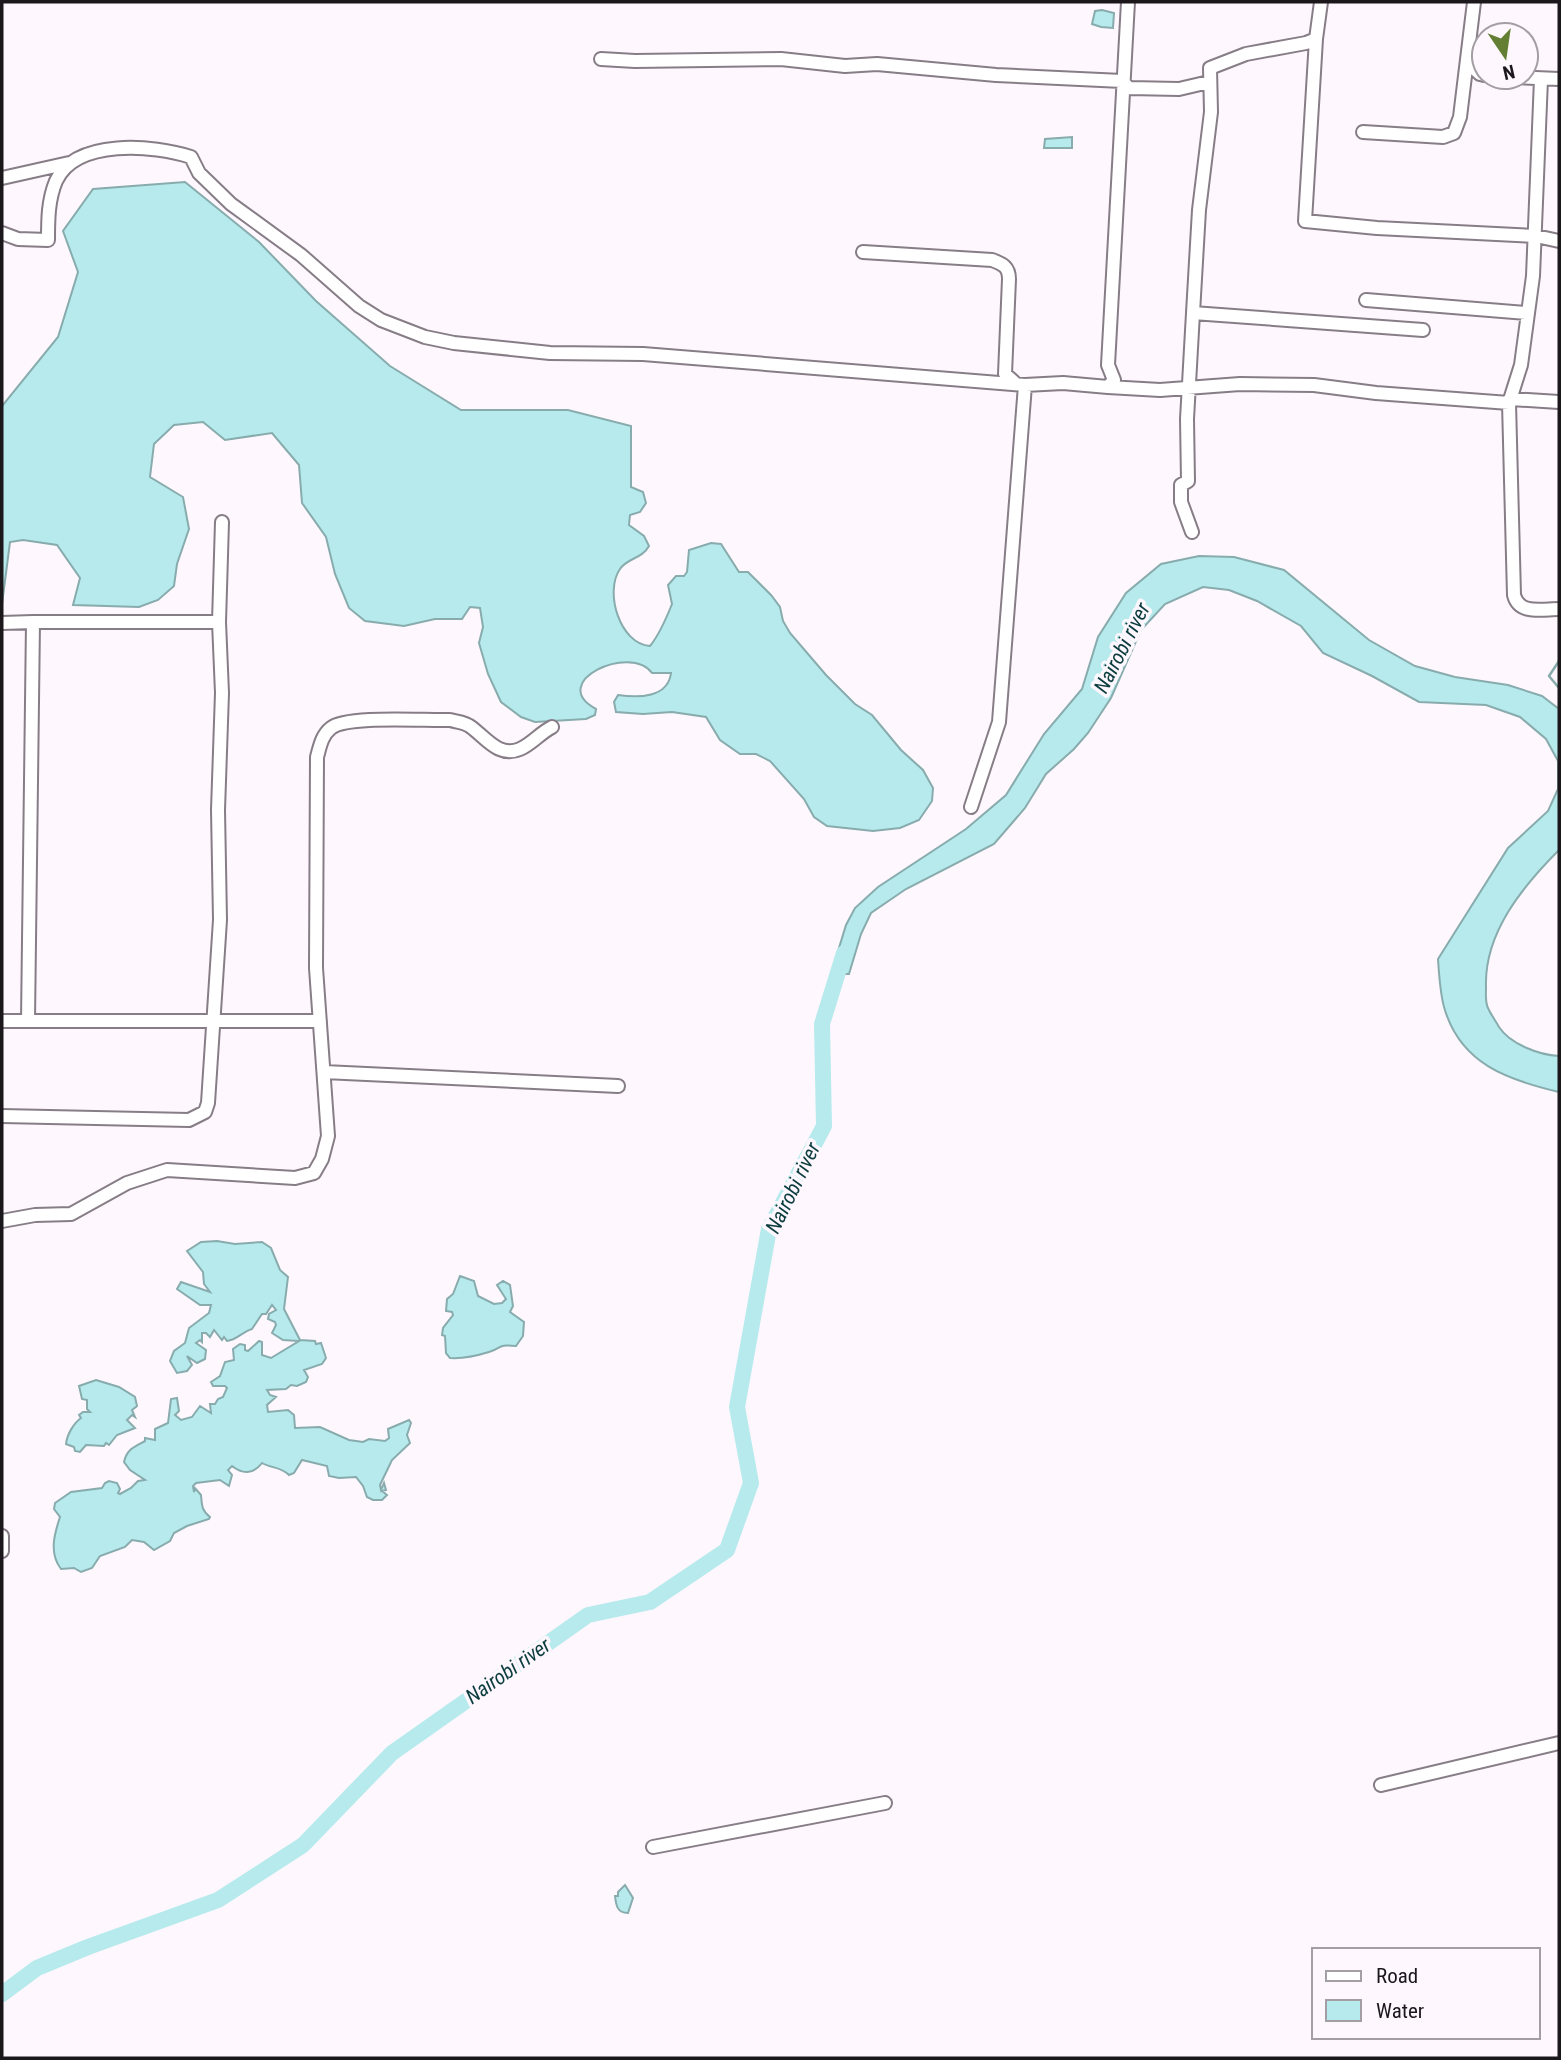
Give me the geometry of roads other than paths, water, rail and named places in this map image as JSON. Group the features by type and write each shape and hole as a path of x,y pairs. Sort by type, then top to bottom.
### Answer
{"street":[{"path":"1108,387 1114,380 1108,365 1128,2"},
{"path":"1321,2 1316,40 1305,221 1377,228 1536,236 1559,241"},
{"path":"1363,132 1443,137 1454,133 1460,117 1475,2"},
{"path":"1192,532 1181,502 1181,485 1188,481 1186,440 1199,210 1211,112 1210,68 1246,54 1316,40"},
{"path":"601,60 781,58 845,66 877,64 996,75 1122,82 1129,88 1179,89 1209,82"},
{"path":"1559,79 1541,79 1536,236 1521,365 1509,401 1514,595 1516,603 1524,609 1559,609"},
{"path":"2,178 69,163 102,152 130,148 155,148 191,158 199,173 232,204 301,255 359,306 381,320 425,337 454,343 550,353 643,354 1020,384 1063,383 1132,390 1240,384 1314,385 1376,393 1559,402"},
{"path":"2,233 18,239 48,240 48,209 53,190 57,179 69,163"},
{"path":"863,252 992,260 1003,264 1009,271 1005,374 1020,384"},
{"path":"1366,300 1527,313"},
{"path":"1193,313 1423,330"},
{"path":"971,807 999,722 1020,384"},
{"path":"2,1116 176,1119 198,1117 205,1112 208,1102 220,920 218,810 222,693 219,622 222,522"},
{"path":"28,1021 33,622"},
{"path":"2,623 219,622"},
{"path":"2,1221 35,1215 71,1214 127,1183 167,1170 295,1178 314,1173 323,1159 328,1136 316,968 317,757 325,735 332,727 352,720 450,720 472,727 497,748 514,751 552,727"},
{"path":"2,1021 320,1021"},
{"path":"324,1072 618,1086"},
{"path":"2,1536 2,1551"},
{"path":"1381,1785 1559,1743"},
{"path":"653,1847 885,1802"}],"water":[{"path":"1095,11 1114,13 1113,28 1092,24"},
{"path":"1072,137 1072,148 1044,148 1045,139"},
{"path":"185,182 259,242 316,301 390,366 461,410 568,410 631,426 631,487 643,492 646,503 640,512 630,515 629,525 644,536 649,546 642,554 623,565 615,579 615,603 623,627 639,643 650,646 672,604 668,585 676,576 684,576 687,572 689,550 711,543 721,544 739,572 748,572 771,595 780,607 783,621 790,633 826,675 855,704 872,715 901,750 923,770 933,788 932,801 919,820 900,828 873,831 827,826 814,817 804,799 770,761 756,754 740,754 720,740 706,717 672,712 616,712 614,702 618,695 651,694 658,692 669,681 671,673 652,673 642,665 627,662 612,664 586,678 581,688 583,698 596,709 595,715 586,719 535,722 521,717 501,702 488,674 479,643 483,627 480,608 470,607 462,619 435,619 404,626 365,621 349,608 335,574 326,537 302,503 299,465 272,433 225,440 203,422 174,425 154,444 150,477 183,497 189,529 177,564 174,586 158,600 139,607 73,605 80,578 57,545 23,540 10,542 2,604 2,406 58,337 78,272 63,231 93,189"},
{"path":"1199,556 1234,557 1284,570 1369,640 1415,666 1455,677 1508,685 1542,696 1559,709 1559,850 1532,879 1499,929 1487,967 1486,995 1487,1006 1499,1027 1510,1039 1534,1051 1559,1056 1559,1092 1504,1075 1474,1056 1462,1043 1451,1027 1444,1007 1438,959 1508,848 1548,811 1558,789 1558,761 1546,739 1520,717 1486,705 1419,702 1323,653 1301,626 1257,601 1229,590 1203,587 1165,604 1141,630 1111,698 1088,733 1046,774 1025,808 994,844 906,889 871,913 861,934 849,974 831,974 846,925 855,908 878,887 966,829 1006,795 1044,734 1082,689 1098,637 1126,593 1161,564"},
{"path":"201,1242 235,1244 262,1242 271,1248 280,1270 288,1277 284,1309 300,1340 321,1343 326,1358 322,1364 304,1370 308,1377 306,1382 297,1386 291,1385 286,1389 267,1390 270,1395 276,1397 267,1405 268,1412 288,1410 294,1415 295,1428 320,1427 349,1440 363,1442 369,1439 385,1441 389,1438 388,1429 409,1420 411,1423 407,1435 410,1443 392,1460 380,1485 381,1490 384,1483 386,1490 382,1491 387,1495 382,1500 373,1500 367,1497 356,1477 329,1476 327,1466 302,1460 294,1473 289,1475 283,1470 262,1463 255,1470 247,1472 232,1466 228,1470 232,1475 229,1486 220,1480 196,1483 193,1486 194,1492 195,1488 201,1495 202,1507 209,1519 174,1533 170,1541 154,1550 144,1542 132,1540 125,1547 100,1556 92,1568 81,1572 74,1568 61,1569 54,1550 60,1517 54,1509 55,1503 71,1492 102,1488 109,1481 117,1483 120,1494 138,1481 145,1480 130,1470 124,1462 125,1458 132,1449 145,1441 145,1438 155,1440 155,1429 168,1423 171,1399 177,1398 179,1411 175,1415 181,1420 192,1417 200,1406 211,1413 210,1404 215,1404 223,1397 227,1388 213,1386 211,1382 220,1376 225,1362 234,1360 233,1349 240,1344 245,1345 245,1350 248,1351 259,1341 262,1342 262,1355 271,1358 299,1341 283,1340 272,1333 276,1325 268,1319 269,1314 276,1310 272,1305 252,1329 234,1339 227,1341 224,1337 222,1340 214,1330 210,1337 202,1333 202,1342 200,1340 196,1343 206,1350 205,1359 197,1363 187,1356 192,1365 187,1371 177,1373 170,1361 174,1351 185,1343 189,1328 209,1313 211,1305 200,1305 177,1289 181,1282 210,1292 204,1284 203,1272 187,1251"},
{"path":"460,1276 474,1281 478,1296 494,1304 502,1303 506,1299 497,1285 503,1281 510,1285 513,1306 510,1312 524,1322 523,1336 516,1346 502,1346 493,1351 460,1358 450,1358 446,1353 443,1328 453,1315 452,1312 446,1311 447,1299 453,1294"},
{"path":"96,1380 119,1387 135,1397 137,1406 132,1410 135,1417 132,1415 127,1420 135,1428 117,1435 109,1445 86,1445 80,1452 75,1451 74,1447 66,1444 68,1436 81,1418 79,1415 90,1412 87,1409 87,1400 82,1399 79,1386"},
{"path":"625,1885 633,1898 628,1913 619,1910 615,1896 618,1896 618,1892"}],"waterway":[{"path":"1559,661 1549,676 1559,688"},
{"name":"Nairobi river","path":"2,1994 37,1968 218,1900 303,1845 392,1753 588,1615 650,1602 727,1550 751,1483 737,1407 769,1229 824,1126 822,1024 844,953"}]}
